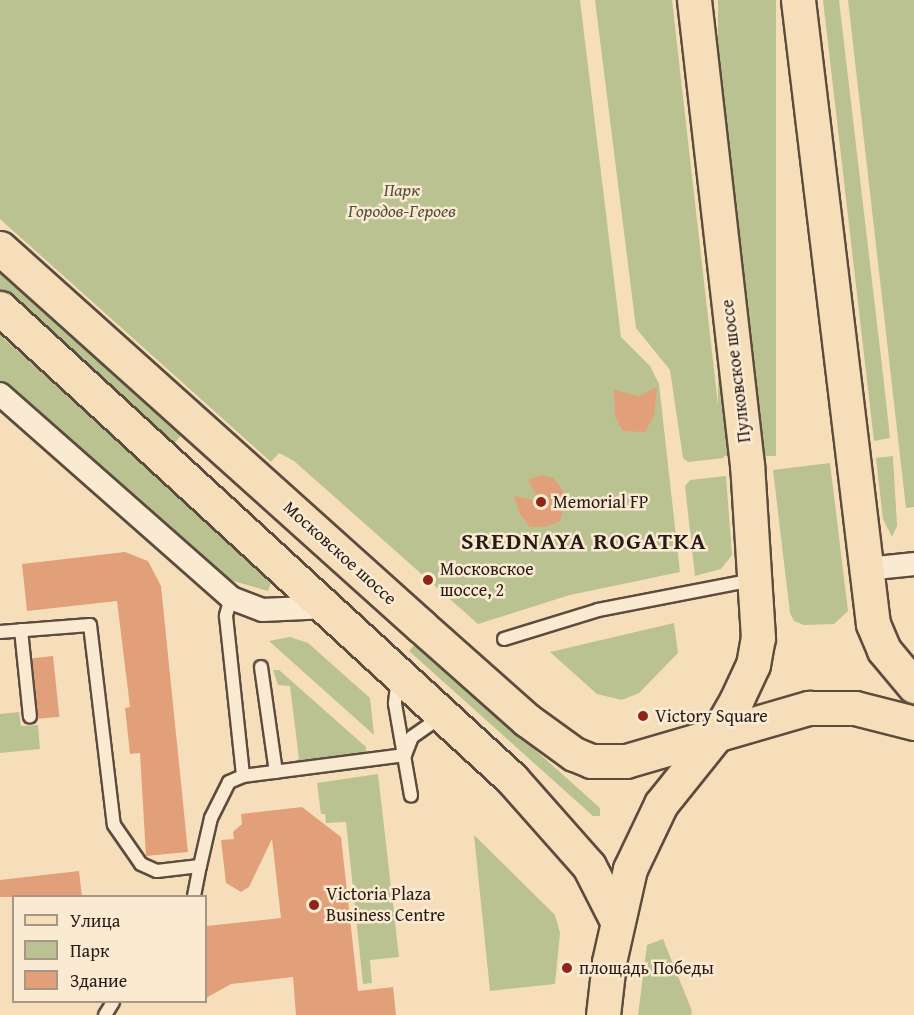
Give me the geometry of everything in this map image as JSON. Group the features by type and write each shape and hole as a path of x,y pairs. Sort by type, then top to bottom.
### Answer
{"main road":[{"name":"Пулковское шоссе","path":"694,0 747,465 759,618 753,664 717,734"},
{"path":"798,0 866,569 877,638 914,686"},
{"name":"Московское шоссе","path":"0,248 518,712 574,754 591,761 626,761 717,734"},
{"path":"0,308 190,480 512,779 588,867 617,921"},
{"path":"190,480 220,445"},
{"path":"603,1015 617,921 630,869 656,813 717,734 790,712 831,706 855,708 914,723"}],"street":[{"path":"0,394 231,598 262,610 328,607"},
{"path":"866,569 914,564"}],"lane":[{"path":"504,639 598,610 756,579"},
{"path":"231,598 226,616 243,776"},
{"path":"0,632 90,625 114,825 141,864 157,871 200,866"},
{"path":"21,630 30,717"},
{"path":"261,668 276,772"},
{"path":"398,674 394,704 411,796"},
{"path":"405,755 412,736 444,715"},
{"path":"194,895 211,818 229,782 243,776 405,755"}],"green space":[{"name":"Парк Городов-Героев","path":"0,0 580,0 621,337 650,366 659,384 680,572 570,595 478,624 294,461 279,453 271,462 0,219"},
{"path":"595,0 672,0 724,458 688,462 683,458 670,370 636,328"},
{"path":"718,0 776,0 776,456 718,456"},
{"path":"823,0 839,0 884,383 890,438 874,441"},
{"path":"848,0 914,0 914,507 906,508"},
{"path":"0,269 183,434 173,445 0,289"},
{"path":"0,335 272,580 268,591 223,578 199,561 0,382"},
{"path":"893,456 897,526 892,537 883,519 876,458"},
{"path":"830,463 848,611 834,624 804,625 794,621 790,613 773,470"},
{"path":"726,476 732,555 721,569 695,576 685,486 690,480"},
{"path":"674,623 678,653 639,693 622,700 597,694 550,652"},
{"path":"290,637 308,643 370,698 374,735 269,641"},
{"path":"416,643 600,808 600,816 593,816 409,651"},
{"path":"273,670 279,670 366,747 366,752 287,764 299,759 290,686 278,685"},
{"path":"19,712 21,726 38,725 40,749 0,753 0,714"},
{"path":"378,774 399,957 370,960 372,983 363,984 346,822 326,823 325,814 321,814 317,783"},
{"path":"474,835 555,915 560,933 555,984 490,991"},
{"path":"663,939 692,1011 691,1015 638,1015 647,945"}],"building":[{"path":"657,387 654,416 645,432 623,431 615,417 614,390 639,396"},
{"name":"Memorial FP","path":"541,475 553,478 566,498 560,521 546,527 530,527 520,514 514,496 539,501 528,480"},
{"path":"125,552 148,561 161,586 188,852 146,856 140,753 130,754 125,708 130,707 117,601 27,611 22,564"},
{"path":"53,656 59,717 38,719 32,658"},
{"name":"Victoria Plaza Business Centre","path":"302,807 341,837 358,991 393,987 396,1015 296,1015 293,977 231,984 207,997 207,926 281,918 272,839 249,887 241,892 226,883 221,840 234,839 233,832 242,824 241,814"},
{"path":"79,871 82,895 0,897 0,880"}],"place":[{"name":"Memorial FP","path":"541,502"},
{"name":"Московское шоссе, 2","path":"428,580"},
{"name":"Victory Square","path":"643,716"},
{"name":"Victoria Plaza Business Centre","path":"314,905"},
{"name":"площадь Победы","path":"567,968"}],"district":[{"name":"SREDNAYA ROGATKA","path":"584,541"}]}
